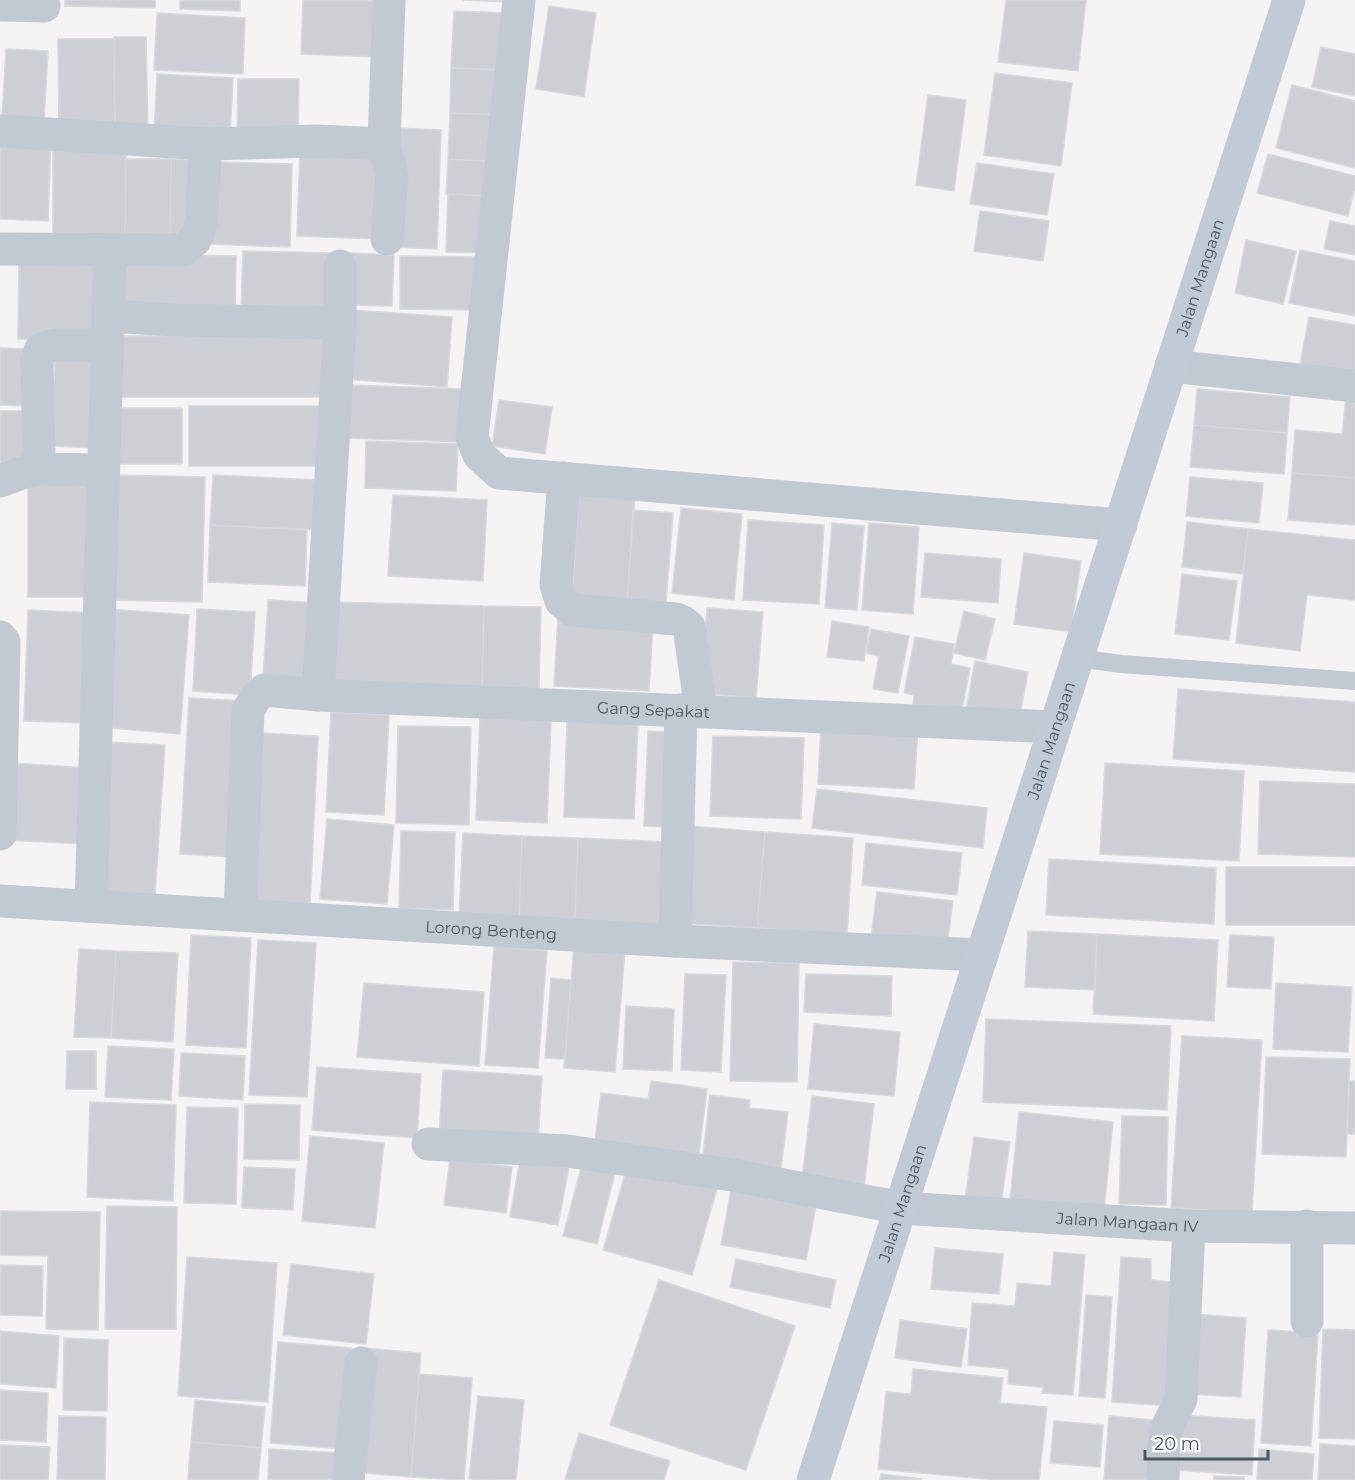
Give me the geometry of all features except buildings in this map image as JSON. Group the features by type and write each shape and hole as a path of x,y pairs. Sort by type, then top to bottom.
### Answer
{"street":[{"path":"387,239 392,176 384,144 389,0"},
{"path":"519,0 472,437 479,455 499,473 1121,525"},
{"name":"Jalan Mangaan","path":"813,1480 1289,0"},
{"path":"0,5 44,6"},
{"path":"0,131 206,144 316,141 384,144"},
{"path":"0,249 183,250 195,240 201,225 206,144"},
{"path":"91,905 110,250"},
{"path":"318,695 340,323 340,266"},
{"path":"33,469 39,456 37,360 41,349 107,331 174,320 340,323"},
{"path":"1171,366 1355,386"},
{"path":"0,481 33,469 103,470"},
{"path":"564,478 556,585 561,601 572,610 676,619 689,627 691,710 675,941"},
{"path":"0,636 4,642 0,834"},
{"name":"Gang Sepakat","path":"240,914 248,711 255,698 264,690 318,695 1055,727"},
{"name":"Lorong Benteng","path":"0,901 675,941 982,955"},
{"name":"Jalan Mangaan IV","path":"428,1144 567,1151 732,1175 901,1208 1189,1226 1355,1228"},
{"path":"1163,1480 1165,1432 1181,1399 1189,1226"},
{"path":"1306,1226 1306,1321"},
{"path":"348,1480 361,1363"}],"lane":[{"path":"1078,658 1355,681"}]}
